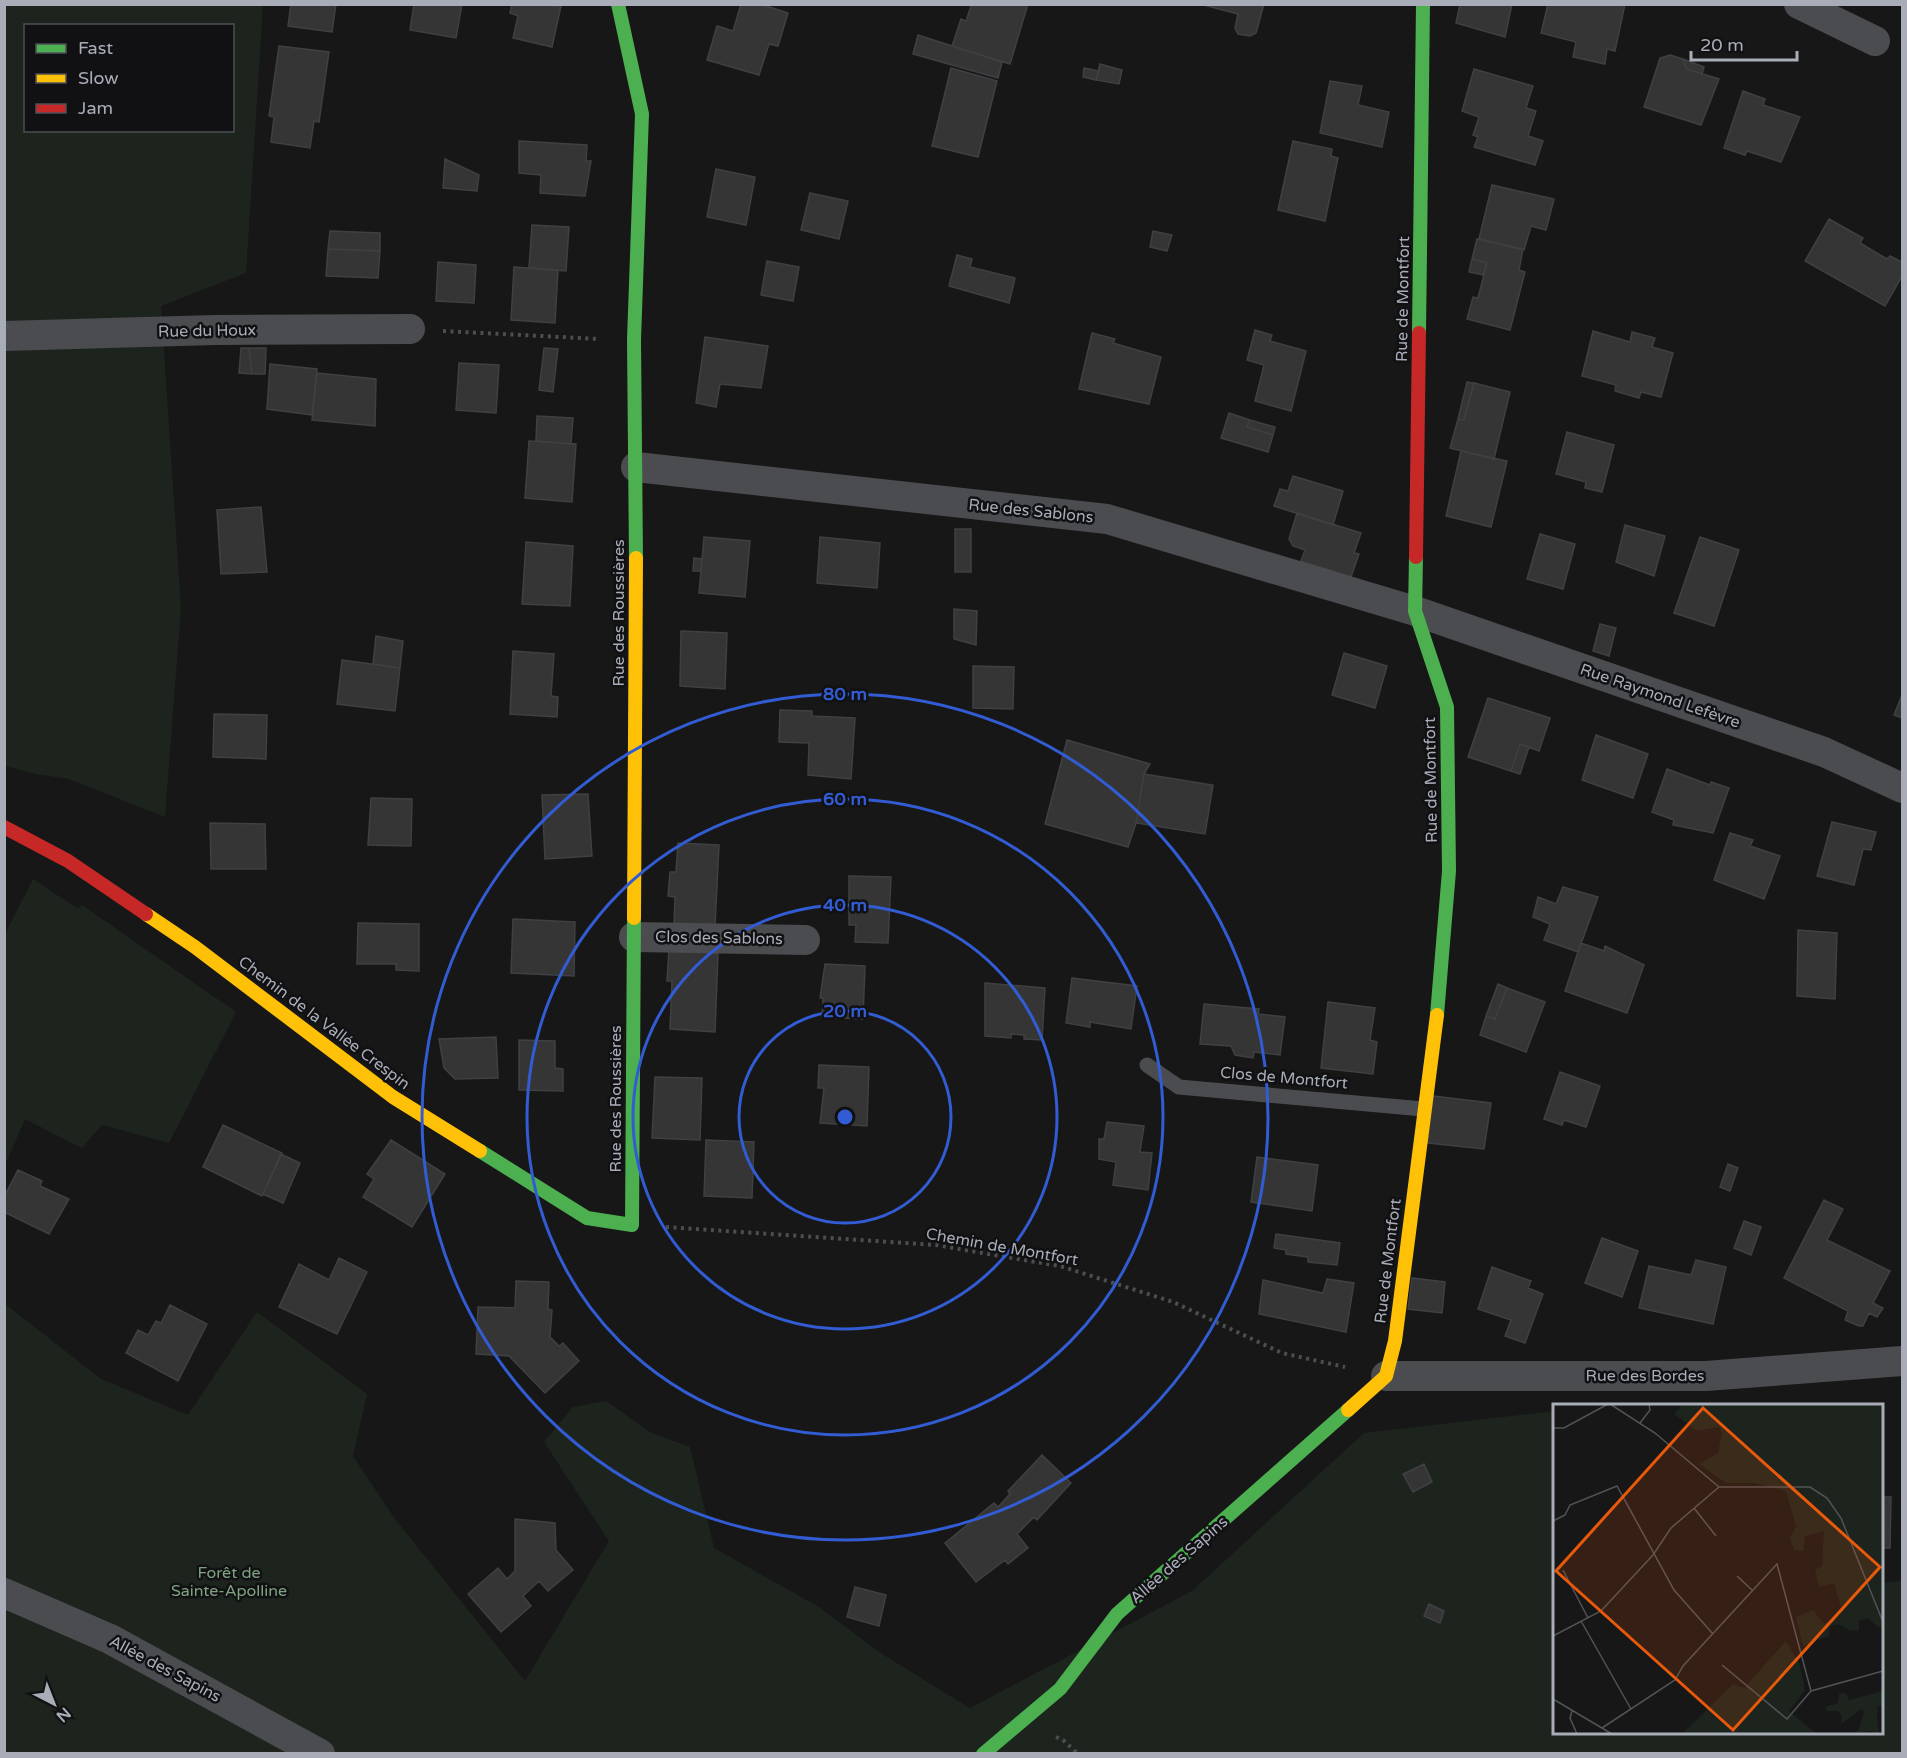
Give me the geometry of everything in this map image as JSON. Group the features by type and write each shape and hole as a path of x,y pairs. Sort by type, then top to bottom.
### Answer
{"street":[{"name":"Rue des Roussières","path":"618,4 642,114 634,340 636,467 632,1225"},
{"name":"Rue de Montfort","path":"1386,1376 1395,1341 1440,988 1449,871 1447,707 1415,611 1424,4"},
{"path":"1799,4 1875,41"},
{"name":"Rue du Houx","path":"4,336 214,330 410,329"},
{"name":"Rue des Sablons","path":"636,467 1107,519 1415,611"},
{"name":"Rue Raymond Lefèvre","path":"1415,611 1824,752 1902,788"},
{"name":"Chemin de la Vallée Crespin","path":"4,827 68,861 195,947 393,1098 587,1218 632,1225"},
{"name":"Clos des Sablons","path":"634,937 805,940"},
{"name":"Rue des Bordes","path":"1386,1376 1706,1376 1902,1361"},
{"name":"Allée des Sapins","path":"983,1754 1060,1689 1117,1614 1386,1376"},
{"name":"Allée des Sapins","path":"4,1593 110,1639 320,1754"}],"lane":[{"name":"Clos de Montfort","path":"1147,1065 1179,1087 1423,1109"}],"path":[{"path":"410,329 634,340"},
{"name":"Chemin de Montfort","path":"632,1225 936,1245 1060,1266 1173,1302 1282,1353 1386,1376"}],"green space":[{"path":"4,5 263,5 246,273 161,306 181,608 165,817 69,779 5,766"},
{"path":"33,879 78,909 82,905 236,1012 169,1143 102,1125 82,1148 25,1119 5,1165 5,934"},
{"name":"Forêt de Sainte-Apolline","path":"4,1303 101,1379 188,1415 257,1312 367,1394 353,1456 395,1519 525,1681 609,1541 544,1442 573,1407 606,1401 651,1433 690,1447 714,1548 819,1607 882,1654 970,1708 1192,1591 1364,1433 1553,1411 1553,1734 1708,1734 1711,1736 1712,1734 1883,1734 1883,1583 1902,1581 1902,1753 5,1753"}],"building":[{"path":"291,4 336,4 332,32 288,26"},
{"path":"414,4 462,4 456,38 410,30"},
{"path":"512,4 561,6 552,47 513,38 518,16 510,13"},
{"path":"741,4 760,4 788,13 778,46 769,44 759,75 707,60 717,26 733,31"},
{"path":"967,4 1028,4 1010,64 952,46 961,19 966,21 971,6"},
{"path":"1200,4 1264,4 1256,33 1250,36 1238,34 1235,28 1238,14"},
{"path":"1460,4 1512,4 1505,37 1456,23"},
{"path":"1548,4 1625,4 1615,51 1607,49 1605,64 1573,57 1576,42 1541,33"},
{"path":"918,35 1002,62 998,78 913,54"},
{"path":"279,46 329,52 319,122 314,121 310,148 271,142 274,117 269,116"},
{"path":"1670,55 1683,59 1687,69 1719,79 1701,125 1644,107 1660,58"},
{"path":"1683,59 1704,67 1702,74 1687,69"},
{"path":"1100,64 1122,70 1119,84 1096,80"},
{"path":"951,68 997,81 978,157 932,146"},
{"path":"1084,68 1099,71 1096,80 1083,77"},
{"path":"1474,69 1533,86 1526,108 1536,111 1528,136 1543,141 1535,165 1474,147 1478,137 1473,135 1479,117 1462,111"},
{"path":"1330,81 1362,86 1358,105 1389,112 1382,147 1320,133"},
{"path":"1743,91 1765,99 1763,105 1800,117 1781,162 1747,151 1745,155 1724,148"},
{"path":"519,141 587,145 586,161 591,161 585,196 540,193 541,175 519,173"},
{"path":"1293,141 1332,149 1331,156 1338,158 1325,221 1278,210"},
{"path":"445,159 479,175 477,191 443,188"},
{"path":"716,169 755,177 746,225 707,217"},
{"path":"1492,185 1554,199 1546,230 1531,226 1524,250 1479,239"},
{"path":"810,193 848,201 839,239 801,230"},
{"path":"1829,219 1863,238 1860,243 1887,259 1890,256 1902,262 1902,276 1885,306 1805,261"},
{"path":"532,225 569,227 566,271 529,268"},
{"path":"330,231 380,233 380,251 328,249"},
{"path":"1153,231 1172,235 1167,251 1150,247"},
{"path":"1477,239 1523,249 1519,270 1525,272 1510,330 1467,319 1473,297 1478,298 1487,263 1472,259"},
{"path":"328,249 380,251 378,278 326,276"},
{"path":"957,255 972,259 970,267 1015,278 1009,303 949,286"},
{"path":"1472,259 1487,263 1483,275 1469,272"},
{"path":"767,261 799,267 793,301 761,295"},
{"path":"438,262 476,265 474,303 436,301"},
{"path":"514,267 558,270 555,323 511,320"},
{"path":"1255,330 1272,335 1270,341 1306,351 1291,411 1255,401 1264,365 1247,360"},
{"path":"1593,331 1630,342 1632,332 1655,338 1652,347 1673,353 1661,397 1641,392 1639,398 1615,391 1616,385 1582,376"},
{"path":"1092,333 1115,339 1113,343 1161,357 1149,404 1079,389"},
{"path":"705,337 768,346 761,388 720,384 716,407 696,403"},
{"path":"241,348 249,348 252,374 239,373"},
{"path":"249,348 266,348 265,374 252,374"},
{"path":"544,348 558,349 553,392 539,390"},
{"path":"459,363 499,365 496,413 456,410"},
{"path":"270,364 317,369 312,415 267,409"},
{"path":"317,373 376,379 375,426 312,420"},
{"path":"1467,382 1474,383 1464,420 1458,419"},
{"path":"1474,383 1510,392 1494,459 1450,448 1458,419 1464,420"},
{"path":"1229,413 1250,420 1247,427 1273,435 1268,452 1221,438"},
{"path":"537,416 573,418 571,444 536,441"},
{"path":"1250,420 1275,427 1273,435 1247,427"},
{"path":"1567,432 1614,445 1602,492 1585,488 1586,482 1556,474"},
{"path":"529,441 576,444 572,502 525,498"},
{"path":"1461,451 1507,461 1491,527 1446,516"},
{"path":"1293,476 1343,491 1333,525 1274,506 1280,489 1288,491"},
{"path":"261,507 267,572 221,574 217,510"},
{"path":"1297,513 1361,533 1354,553 1359,554 1351,577 1301,561 1305,550 1293,546 1289,539"},
{"path":"1625,525 1665,536 1654,576 1616,562"},
{"path":"955,529 971,529 971,572 955,572"},
{"path":"1540,534 1575,544 1563,589 1527,579"},
{"path":"704,537 750,541 745,597 699,593"},
{"path":"820,537 880,543 877,588 817,583"},
{"path":"1700,537 1739,550 1714,626 1674,613"},
{"path":"526,542 573,546 570,606 522,604"},
{"path":"694,558 702,559 701,571 693,571"},
{"path":"954,609 977,611 976,645 954,639"},
{"path":"1600,624 1616,628 1609,656 1593,651"},
{"path":"681,631 727,633 725,689 680,686"},
{"path":"376,636 403,641 400,668 373,664"},
{"path":"513,651 554,654 551,696 558,697 557,717 510,714"},
{"path":"1344,653 1387,666 1375,708 1332,695"},
{"path":"342,660 400,668 395,711 337,704"},
{"path":"973,666 1014,667 1013,709 973,708"},
{"path":"1902,695 1902,718 1894,715"},
{"path":"1488,698 1550,718 1539,751 1520,744 1511,771 1468,757"},
{"path":"780,710 812,711 812,716 855,718 851,779 808,775 809,743 779,742"},
{"path":"214,714 267,715 266,759 213,757"},
{"path":"1596,735 1648,754 1633,798 1582,780"},
{"path":"1067,740 1150,764 1144,774 1136,823 1128,847 1045,824"},
{"path":"1520,744 1529,747 1520,774 1511,771"},
{"path":"1667,769 1710,785 1711,782 1729,788 1713,833 1673,825 1674,820 1652,812"},
{"path":"1144,774 1213,785 1205,834 1136,823"},
{"path":"588,794 592,856 545,859 542,795"},
{"path":"371,798 412,799 411,846 368,845"},
{"path":"1832,822 1876,832 1871,850 1863,849 1854,885 1817,876"},
{"path":"210,823 265,824 266,869 211,869"},
{"path":"1730,833 1753,840 1750,846 1780,856 1764,899 1714,880"},
{"path":"678,843 719,845 715,926 674,923 675,897 668,896 670,872 676,872"},
{"path":"849,876 891,877 888,943 855,942 856,925 849,925"},
{"path":"1563,887 1598,897 1578,952 1544,940 1550,924 1533,917 1538,897 1556,904"},
{"path":"513,919 575,922 574,976 511,973"},
{"path":"358,923 419,924 419,971 396,970 396,964 357,964"},
{"path":"1798,930 1837,933 1835,999 1797,996"},
{"path":"1581,943 1604,951 1605,946 1644,965 1627,1013 1565,991"},
{"path":"669,950 718,953 715,1032 670,1029 672,981 667,981"},
{"path":"825,964 865,966 863,1019 822,1017 823,998 820,998"},
{"path":"1072,978 1137,986 1131,1029 1090,1022 1090,1027 1066,1023"},
{"path":"985,983 1045,988 1042,1040 1024,1039 1024,1035 1011,1034 1011,1038 985,1036"},
{"path":"1498,984 1507,988 1495,1019 1486,1016"},
{"path":"1507,988 1545,1002 1526,1052 1480,1035 1486,1016 1495,1019"},
{"path":"1328,1002 1375,1008 1370,1040 1377,1042 1373,1074 1321,1068"},
{"path":"1204,1004 1259,1009 1258,1014 1285,1017 1280,1055 1254,1052 1253,1058 1235,1055 1231,1046 1200,1044"},
{"path":"496,1037 498,1078 455,1079 444,1068 439,1039"},
{"path":"519,1040 555,1041 555,1068 563,1069 563,1091 519,1090"},
{"path":"819,1065 869,1067 867,1126 820,1123 824,1088 818,1088"},
{"path":"1560,1072 1600,1086 1586,1127 1564,1120 1562,1125 1544,1119"},
{"path":"655,1077 702,1078 700,1140 652,1138"},
{"path":"1433,1096 1491,1103 1484,1149 1428,1143"},
{"path":"1107,1122 1144,1126 1140,1152 1152,1153 1148,1190 1113,1185 1116,1162 1099,1159 1099,1139 1104,1139"},
{"path":"223,1125 282,1153 262,1196 203,1167"},
{"path":"391,1140 445,1174 412,1227 363,1197 374,1179 367,1174"},
{"path":"706,1140 754,1142 752,1198 704,1196"},
{"path":"281,1154 300,1163 283,1203 263,1194"},
{"path":"1257,1157 1318,1165 1312,1211 1251,1202"},
{"path":"1728,1164 1738,1168 1730,1191 1720,1187"},
{"path":"18,1170 42,1181 40,1186 69,1199 49,1234 4,1212 4,1197"},
{"path":"1824,1200 1843,1209 1827,1240 1890,1271 1873,1303 1883,1308 1877,1317 1869,1313 1863,1326 1845,1320 1848,1311 1784,1278"},
{"path":"1744,1221 1761,1227 1751,1255 1734,1248"},
{"path":"1276,1234 1340,1243 1337,1265 1308,1262 1308,1257 1286,1254 1286,1250 1274,1248"},
{"path":"1602,1238 1638,1251 1622,1297 1585,1283"},
{"path":"339,1258 367,1272 337,1334 279,1307 299,1264 329,1280"},
{"path":"1696,1260 1726,1267 1713,1324 1639,1308 1649,1266 1691,1275"},
{"path":"1492,1267 1531,1281 1528,1288 1543,1294 1525,1343 1505,1336 1511,1320 1478,1309"},
{"path":"1412,1278 1445,1282 1442,1313 1408,1309"},
{"path":"1327,1279 1354,1283 1346,1332 1259,1314 1263,1280 1323,1293"},
{"path":"516,1281 549,1282 548,1309 552,1310 550,1337 559,1346 563,1343 579,1361 545,1393 509,1356 476,1354 478,1307 515,1308"},
{"path":"170,1305 207,1324 178,1381 126,1353 138,1330 148,1335 156,1321 161,1323"},
{"path":"1042,1455 1071,1483 1037,1520 1034,1517 1017,1534 1028,1548 1008,1564 1005,1560 976,1582 945,1543 994,1503 998,1507 1010,1494 1008,1491"},
{"path":"1424,1464 1432,1482 1413,1492 1403,1474"},
{"path":"1883,1497 1891,1497 1890,1548 1883,1548"},
{"path":"515,1519 555,1523 556,1550 573,1570 548,1591 539,1581 523,1596 531,1606 501,1632 468,1594 498,1568 507,1579 515,1571"},
{"path":"855,1587 886,1595 879,1626 847,1617"},
{"path":"1429,1604 1444,1611 1440,1623 1424,1616"}],"traffic: fast":[{"path":"618,4 642,114 634,340 636,558"},
{"path":"1419,333 1423,4"},
{"path":"1416,557 1415,611 1447,707 1449,871 1437,1015"},
{"path":"480,1151 587,1218 632,1225 634,918"},
{"path":"983,1754 1060,1689 1117,1614 1348,1410"}],"traffic: slow":[{"path":"634,918 636,558"},
{"path":"146,914 195,947 393,1097 480,1151"},
{"path":"1348,1410 1386,1376 1395,1341 1437,1015"}],"traffic: jam":[{"path":"1416,557 1419,333"},
{"path":"4,827 68,861 146,914"}]}
